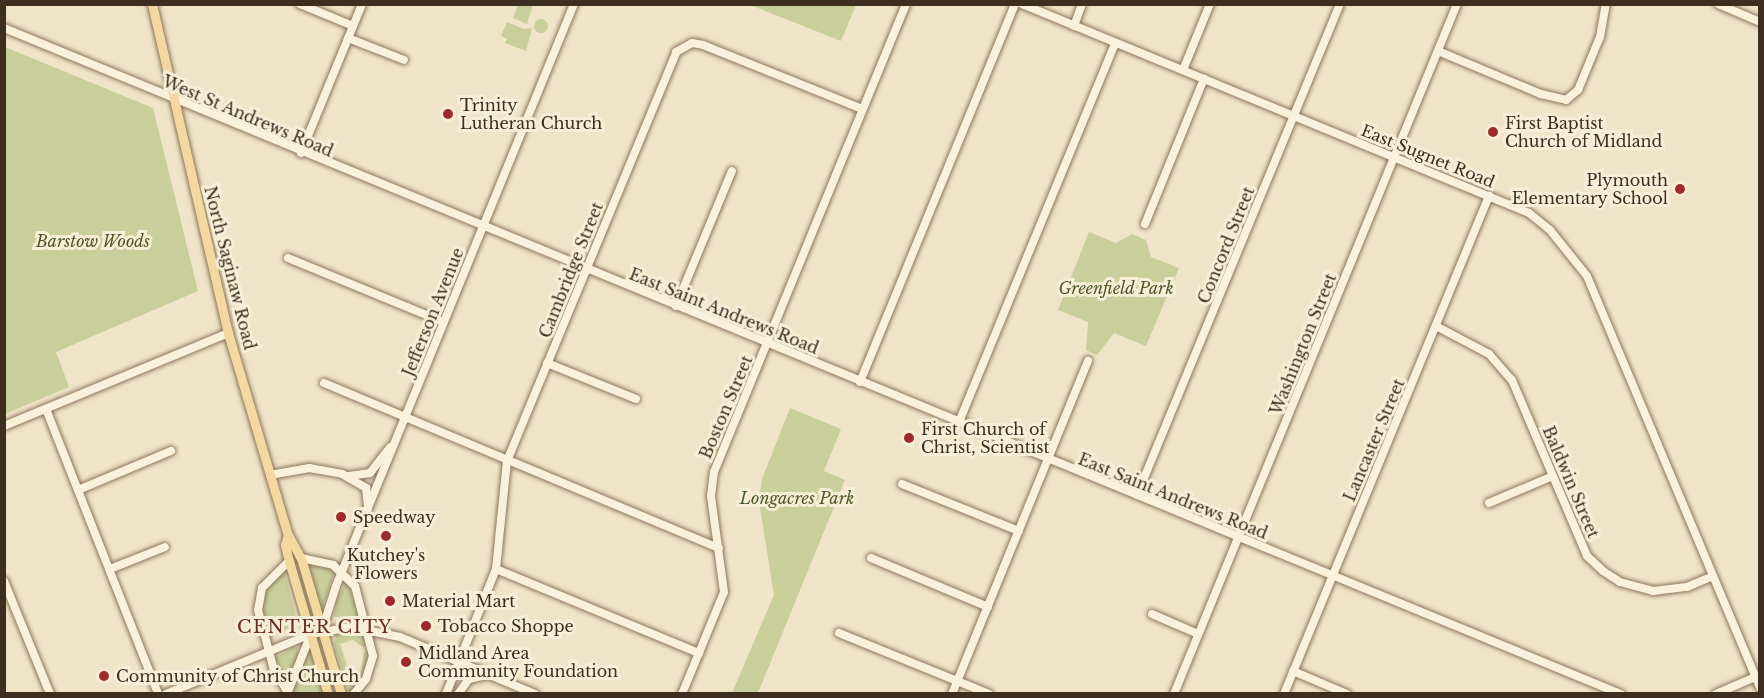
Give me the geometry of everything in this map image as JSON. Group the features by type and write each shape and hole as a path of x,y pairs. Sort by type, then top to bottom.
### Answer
{"main road":[{"name":"North Saginaw Road","path":"152,4 228,333 288,535 301,558 341,693"},
{"name":"North Saginaw Road","path":"288,535 285,545 289,561 328,693"}],"street":[{"path":"300,4 353,26"},
{"path":"301,153 362,4"},
{"name":"Jefferson Avenue","path":"322,630 342,570 384,476 396,438 574,4"},
{"name":"Boston Street","path":"682,693 724,592 711,496 714,472 906,4"},
{"path":"860,382 1015,4"},
{"name":"East Sugnet Road","path":"1022,4 1489,196 1539,220 1580,263 1757,676 1760,688"},
{"path":"1074,26 1082,4"},
{"path":"1183,70 1210,4"},
{"name":"Concord Street","path":"1137,495 1340,4"},
{"name":"Washington Street","path":"1174,693 1457,4"},
{"path":"1438,51 1541,94 1566,100 1578,90 1600,37 1606,4"},
{"path":"1718,4 1760,22"},
{"name":"West St Andrews Road","path":"4,28 482,227"},
{"path":"348,38 404,60"},
{"path":"959,422 1115,43"},
{"name":"Cambridge Street","path":"446,693 496,569 507,461 672,61 682,46 703,45 862,109"},
{"path":"1145,224 1204,79"},
{"path":"676,306 732,171"},
{"name":"Lancaster Street","path":"1284,693 1489,196"},
{"name":"East Saint Andrews Road","path":"482,227 1621,693"},
{"path":"288,258 443,322"},
{"name":"Baldwin Street","path":"1436,326 1475,345 1502,366 1520,396 1587,556 1603,571 1620,582 1653,591 1687,587 1713,576"},
{"path":"4,426 228,333"},
{"path":"952,693 1088,361"},
{"path":"547,363 636,399"},
{"path":"324,383 404,419 719,548"},
{"path":"46,409 158,693"},
{"path":"270,475 309,468 342,474 369,473 396,438"},
{"path":"78,490 171,451"},
{"path":"342,474 366,488 368,510"},
{"path":"1489,503 1553,476"},
{"path":"902,484 1019,531"},
{"path":"110,569 165,547"},
{"path":"301,558 322,560 342,570 356,586 373,648 371,670 354,693"},
{"path":"871,558 988,607"},
{"path":"288,693 268,651 260,626 259,598 270,577 289,561"},
{"path":"496,569 699,653"},
{"path":"4,581 50,693"},
{"path":"1152,614 1198,633"},
{"path":"166,693 322,630 368,629 535,693"},
{"path":"839,633 988,693"},
{"path":"288,693 311,634"},
{"path":"1293,671 1347,693"},
{"path":"458,693 469,678 489,675"},
{"path":"1716,693 1757,676"}],"green space":[{"path":"518,5 533,5 527,24 513,18"},
{"path":"750,5 856,5 841,41"},
{"path":"538,19 544,19 548,26 544,33 538,33 534,29 534,23"},
{"path":"507,22 524,29 532,28 526,51 505,43 507,39 501,36"},
{"name":"Barstow Woods","path":"5,47 153,108 198,291 56,352 69,387 5,414"},
{"name":"Greenfield Park","path":"1089,232 1116,243 1132,234 1146,240 1151,257 1179,268 1146,346 1114,333 1097,355 1086,350 1088,322 1058,310"},
{"name":"Longacres Park","path":"790,408 841,429 824,471 845,480 758,693 732,693 774,595 759,502 762,479"},
{"path":"307,562 330,566 335,571 322,610"},
{"path":"284,571 298,624 268,640 261,613 266,588"},
{"path":"347,580 359,617 334,617 336,601"},
{"path":"336,634 365,635 369,644 363,647 353,640 340,644 351,677 361,674 364,652 370,652 364,676 349,693 334,644"},
{"path":"297,647 298,655 286,685 275,658"},
{"path":"307,649 310,650 323,693 296,693 293,690"}],"place":[{"name":"Trinity Lutheran Church","path":"448,114"},
{"name":"First Baptist Church of Midland","path":"1493,132"},
{"name":"Plymouth Elementary School","path":"1680,189"},
{"name":"First Church of Christ, Scientist","path":"909,438"},
{"name":"Speedway","path":"341,517"},
{"name":"Kutchey's Flowers","path":"386,536"},
{"name":"Material Mart","path":"390,601"},
{"name":"Tobacco Shoppe","path":"426,626"},
{"name":"Midland Area Community Foundation","path":"406,662"},
{"name":"Community of Christ Church","path":"104,676"}],"district":[{"name":"CENTER CITY","path":"315,627"}]}
